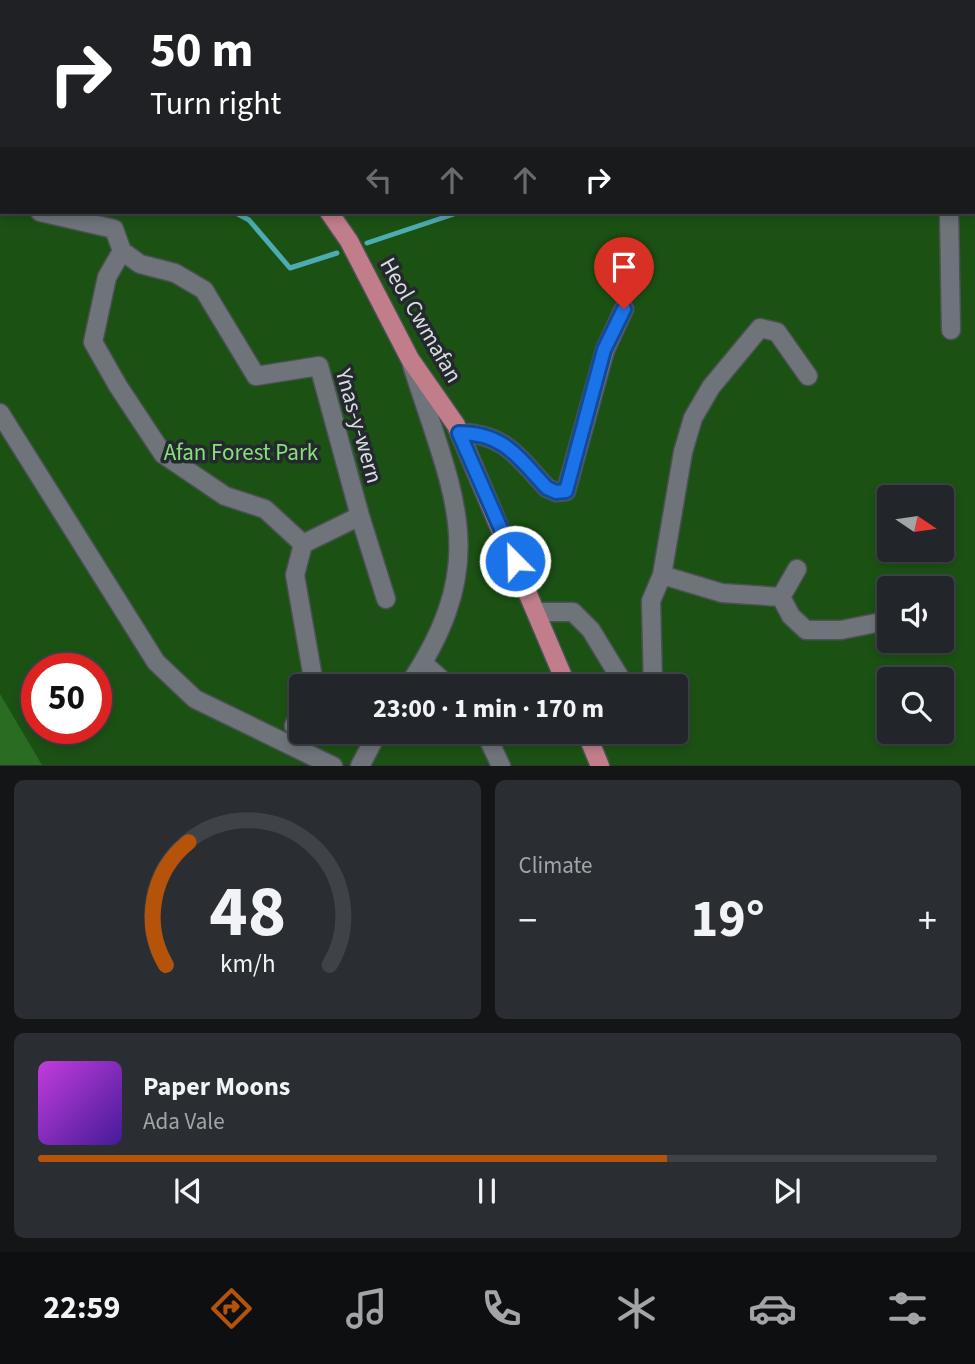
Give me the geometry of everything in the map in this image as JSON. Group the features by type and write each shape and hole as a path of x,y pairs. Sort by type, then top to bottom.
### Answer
{"main road":[{"name":"Heol Cwmafan","path":"330,214 349,241 410,359 459,433 562,674"},
{"path":"591,744 600,765"}],"street":[{"name":"Ynas-y-wern","path":"49,214 114,229 122,251 140,264 175,273 205,290 256,376 319,366 360,516 303,544"},
{"path":"948,214 951,330"},
{"path":"122,251 107,277 93,342 118,386 163,454 225,496 265,509 303,544 295,575 312,674"},
{"path":"459,433 482,433 499,441 547,488 556,492 566,491 604,350 624,309"},
{"path":"653,674 651,601 662,576 683,452 693,418 711,387 760,328 777,332 808,376"},
{"path":"410,359 452,490 461,540 455,593 441,632 416,674"},
{"path":"0,413 156,662 195,699 333,765"},
{"path":"360,516 386,599"},
{"path":"781,597 797,569"},
{"path":"662,576 722,593 781,597"},
{"path":"781,597 791,616 806,630 841,630 876,623"},
{"path":"537,612 573,612 591,630 618,674"},
{"path":"423,663 435,674"},
{"path":"360,765 371,744"},
{"path":"491,744 501,765"}],"green space":[{"name":"Afan Forest Park","path":"0,214 975,214 975,765 0,765"},
{"path":"0,694 21,730 21,744 30,744 42,765 0,765"}],"waterway":[{"path":"238,214 249,220 290,268 337,253"},
{"path":"367,243 454,214"}],"route":[{"path":"515,561 459,433 482,433 499,441 547,488 556,492 566,491 604,350 624,309"}]}
